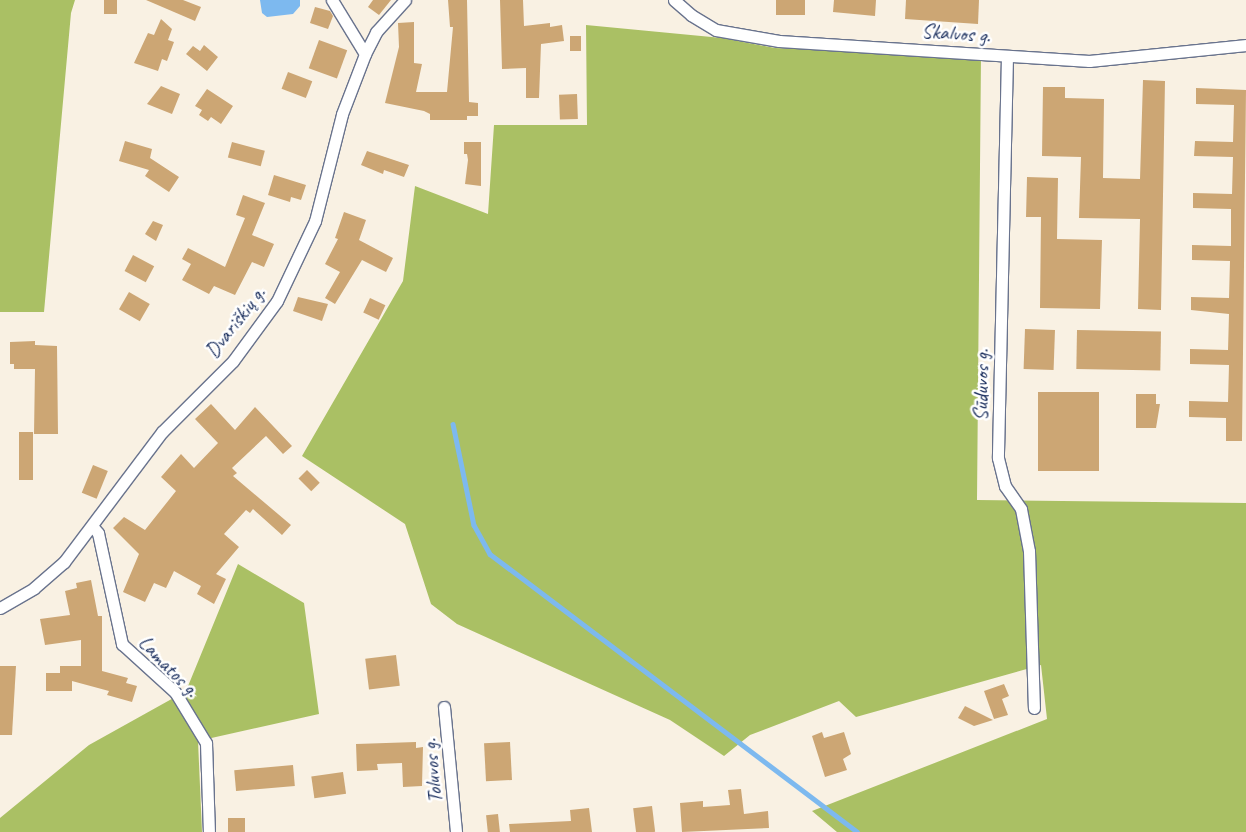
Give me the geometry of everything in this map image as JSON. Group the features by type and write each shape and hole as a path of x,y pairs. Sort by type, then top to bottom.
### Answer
{"street":[{"path":"332,0 365,54"},
{"name":"Dvariškių g.","path":"0,608 52,574 92,527 162,432 233,360 277,301 315,222 342,114 365,54 376,32 405,0"},
{"name":"Skalvos g.","path":"674,0 691,15 716,30 742,36 1089,61 1246,45"},
{"name":"Sūduvos g.","path":"1007,56 998,458 1005,486 1021,509 1028,551 1034,708"},
{"name":"Lamatos g.","path":"92,527 98,533 122,644 175,692 206,743 209,832"},
{"name":"Toluvos g.","path":"444,707 456,832"}],"green space":[{"path":"0,0 75,0 71,13 44,312 0,312"},
{"path":"586,25 722,38 775,48 981,56 977,500 1246,503 1246,832 837,832 812,811 1047,719 1041,665 856,717 839,701 750,735 724,756 670,720 457,624 431,604 405,524 302,456 403,281 415,186 488,214 494,125 587,125"},
{"path":"238,564 304,603 319,714 198,741 202,832 0,832 0,818 89,745 186,691"}],"water":[{"path":"260,0 300,0 300,6 293,14 267,17 262,13"}],"building":[{"path":"104,0 117,0 117,14 104,14"},
{"path":"146,0 183,0 201,7 195,21"},
{"path":"373,0 391,0 379,15 368,7"},
{"path":"448,0 467,0 469,102 478,103 478,116 467,116 467,120 430,120 430,114 424,111 385,103 399,47 398,23 414,22 414,63 422,64 416,92 447,92 453,27 450,27"},
{"path":"500,0 523,0 524,26 550,23 550,27 562,25 564,41 541,44 539,98 526,98 526,68 502,69"},
{"path":"776,0 805,0 805,15 776,15"},
{"path":"834,0 876,0 875,16 833,12"},
{"path":"906,0 979,0 978,24 905,19"},
{"path":"315,7 330,11 333,16 328,29 310,23"},
{"path":"161,19 172,29 168,40 174,42 167,61 162,59 158,71 134,63 148,33 154,35"},
{"path":"570,36 581,36 581,51 570,51"},
{"path":"319,40 347,50 337,78 309,68"},
{"path":"204,45 218,57 207,71 186,54 193,46 200,51"},
{"path":"288,72 312,81 306,98 282,89"},
{"path":"1143,80 1165,81 1161,310 1138,309 1140,219 1079,218 1081,157 1042,156 1043,87 1065,87 1065,98 1104,99 1103,178 1140,179"},
{"path":"161,86 180,94 172,114 147,104"},
{"path":"1196,88 1246,90 1242,441 1226,441 1226,418 1189,417 1189,401 1228,402 1229,365 1190,364 1190,349 1228,350 1229,314 1191,310 1191,297 1229,298 1230,261 1192,260 1192,245 1231,246 1231,209 1193,208 1193,193 1232,194 1233,157 1194,156 1195,141 1233,142 1234,105 1196,104"},
{"path":"207,89 233,106 221,124 211,117 208,121 199,115 202,110 195,106"},
{"path":"577,94 578,119 560,120 559,95"},
{"path":"125,141 152,149 150,158 179,177 169,192 145,176 149,170 119,161"},
{"path":"232,142 265,151 261,166 228,157"},
{"path":"464,142 481,142 481,186 465,184 468,160 467,154 464,154"},
{"path":"367,151 409,165 404,177 384,170 383,174 361,165"},
{"path":"274,175 306,185 301,200 291,197 290,202 268,195"},
{"path":"1027,177 1058,178 1057,239 1102,240 1100,309 1040,308 1041,217 1026,217"},
{"path":"243,195 265,203 252,235 274,244 264,267 252,262 235,295 214,286 209,294 182,280 191,264 182,259 188,248 225,267 245,218 236,215"},
{"path":"344,212 366,220 359,240 393,258 386,272 362,260 335,304 325,298 340,272 325,264 338,239 335,238"},
{"path":"153,221 163,225 156,241 145,234"},
{"path":"133,255 154,266 146,282 125,271"},
{"path":"129,292 150,304 140,321 119,309"},
{"path":"298,297 328,304 322,321 293,311"},
{"path":"370,298 385,305 379,320 363,313"},
{"path":"1025,329 1055,330 1054,370 1024,369"},
{"path":"1077,330 1161,331 1160,370 1076,369"},
{"path":"35,341 35,345 57,346 58,434 34,434 35,369 14,369 14,364 10,364 10,342"},
{"path":"1038,392 1099,392 1099,471 1038,471"},
{"path":"1136,394 1156,394 1156,404 1160,404 1156,428 1136,428"},
{"path":"211,404 235,430 255,407 292,446 283,454 266,436 232,468 237,473 233,476 291,525 282,535 253,509 250,513 246,510 224,534 239,547 216,574 226,579 214,604 197,594 201,586 174,571 166,588 154,583 145,602 123,592 139,554 113,528 124,517 145,530 176,491 161,477 181,454 194,468 218,443 195,419"},
{"path":"19,432 33,432 33,480 19,480"},
{"path":"93,465 108,471 97,499 82,493"},
{"path":"307,470 320,483 311,491 299,478"},
{"path":"91,580 98,616 102,616 102,671 128,678 126,683 137,686 132,702 107,695 109,691 72,681 72,691 46,691 46,673 60,673 60,666 81,666 81,640 45,645 40,619 70,615 65,591 77,588 76,583"},
{"path":"396,655 400,686 369,690 365,659"},
{"path":"0,666 16,666 12,735 0,735"},
{"path":"1004,684 1009,696 1002,699 1008,715 994,719 984,691"},
{"path":"965,706 993,720 974,726 958,718"},
{"path":"822,732 824,738 844,732 851,754 843,759 847,770 825,777 812,736"},
{"path":"416,742 416,748 423,747 422,786 403,787 402,763 377,764 378,770 357,771 356,744"},
{"path":"510,742 512,780 486,781 484,743"},
{"path":"293,765 295,786 236,791 234,770"},
{"path":"343,772 346,794 314,798 311,776"},
{"path":"741,789 744,814 768,811 769,828 682,832 680,803 703,801 703,807 730,805 728,790"},
{"path":"652,806 655,832 636,832 633,808"},
{"path":"589,808 592,832 510,832 509,824 571,821 570,810"},
{"path":"498,814 500,832 488,832 486,815"},
{"path":"228,818 245,818 245,832 228,832"}],"waterway":[{"path":"453,424 474,525 490,554 857,832"}]}
